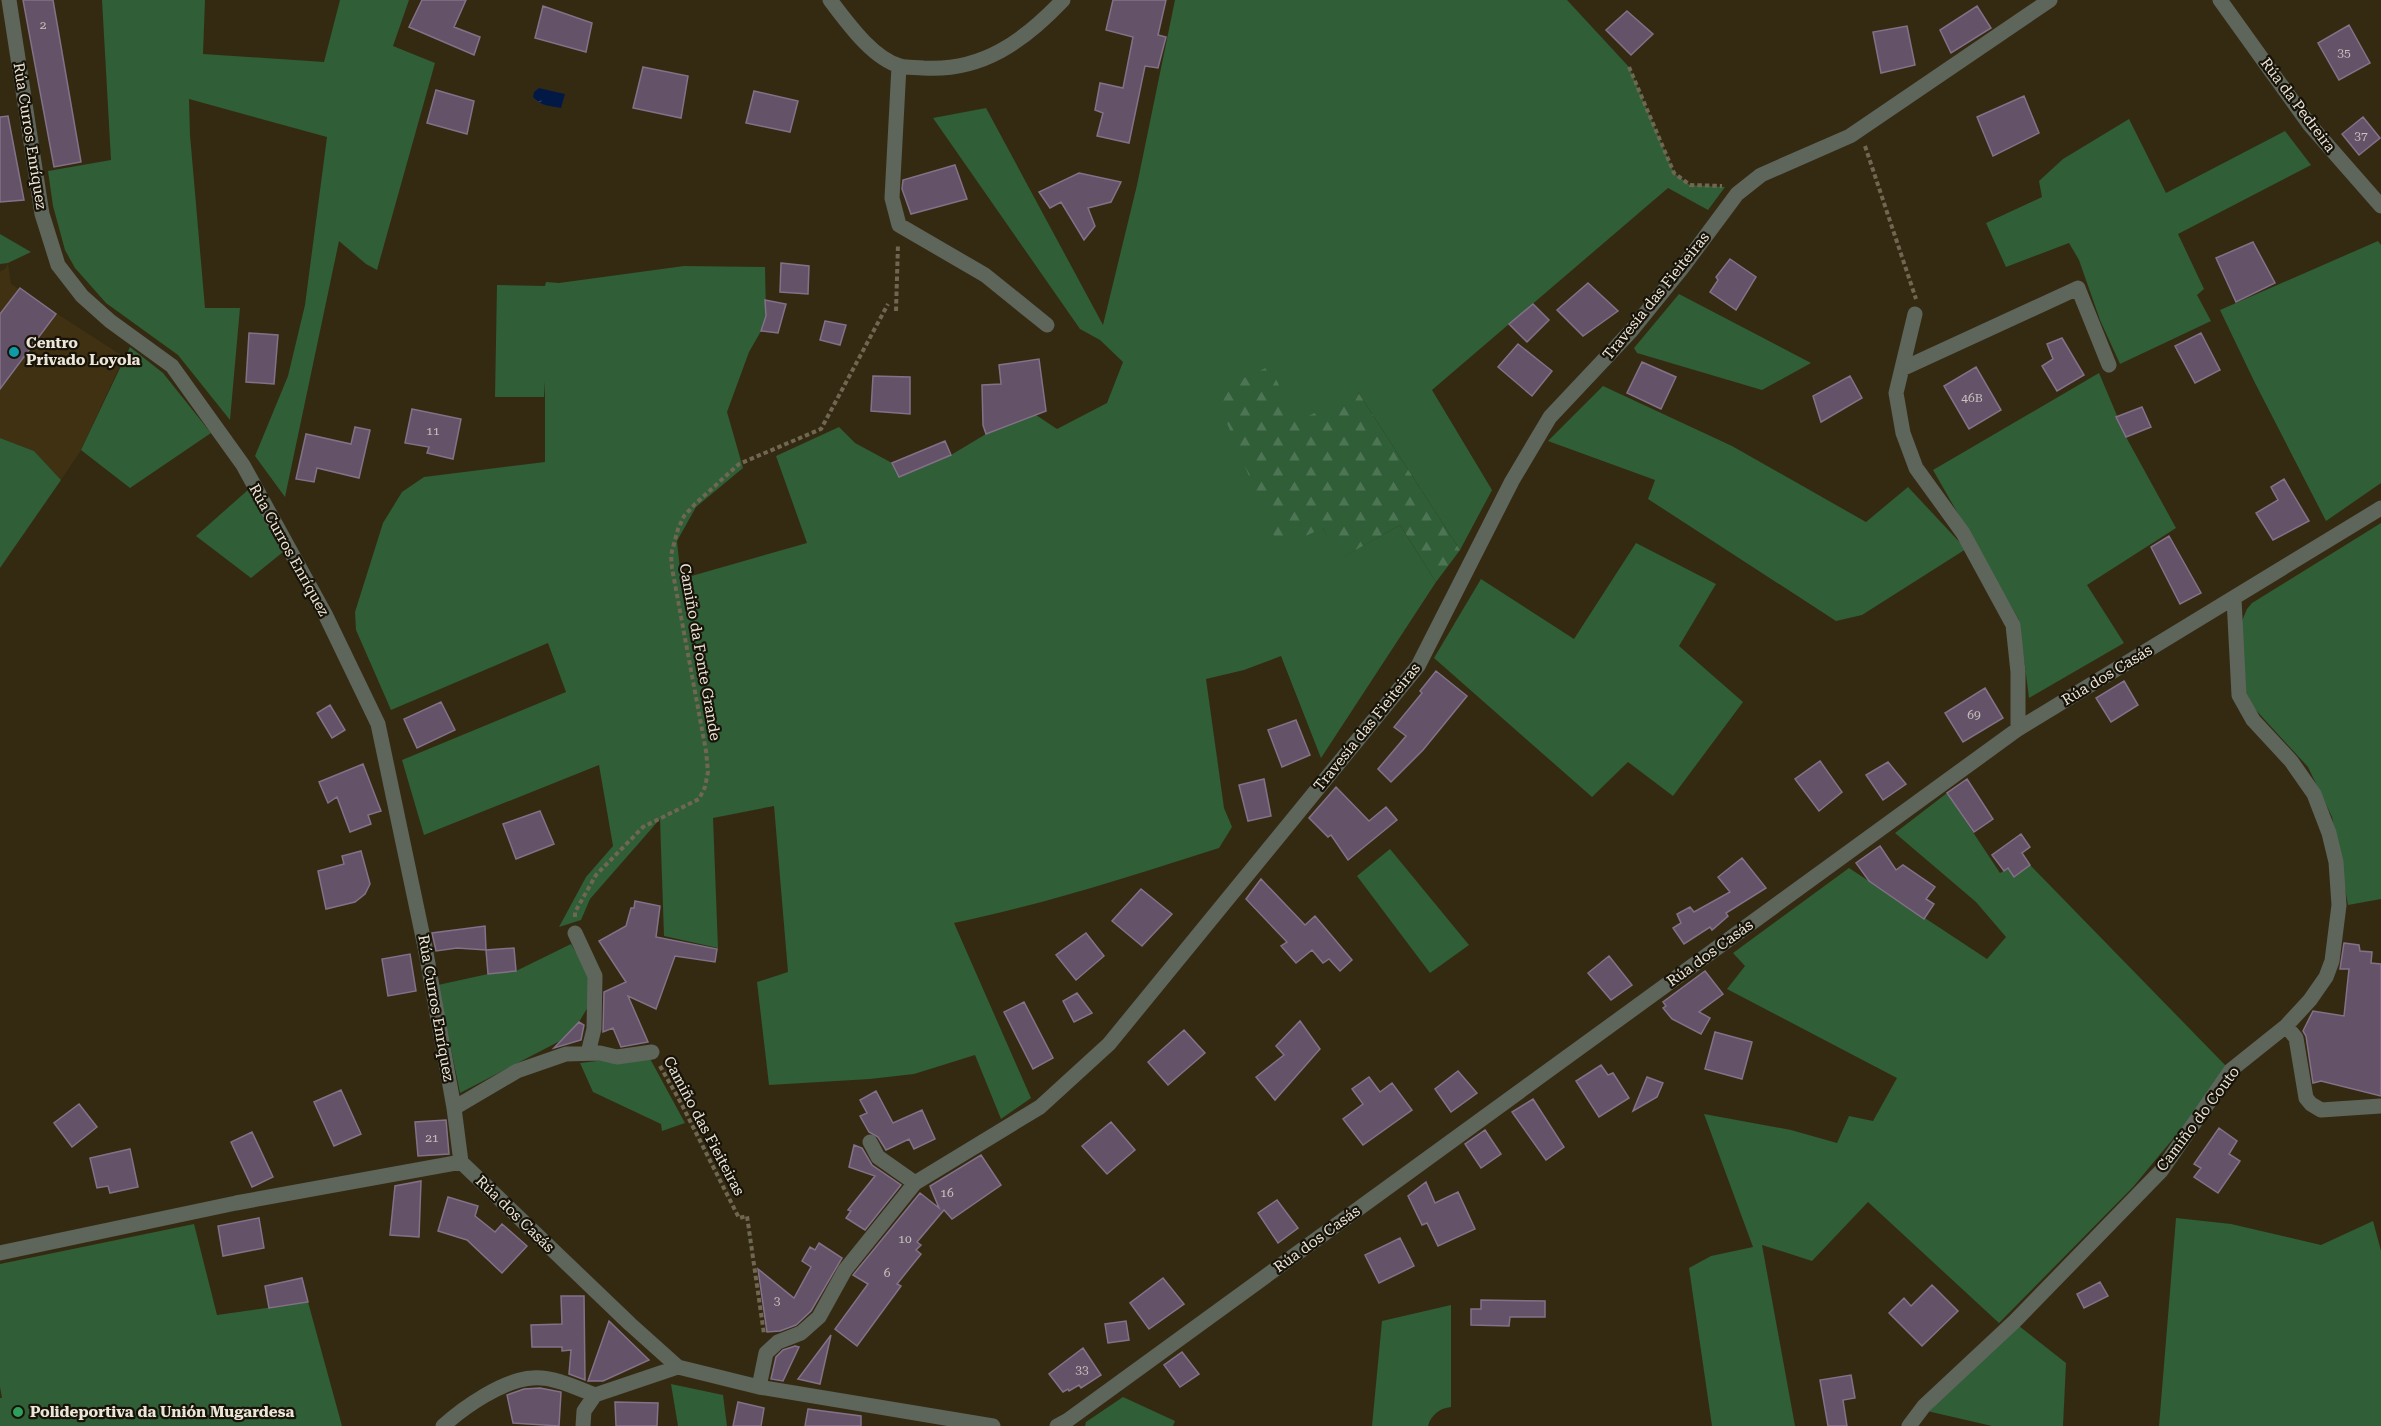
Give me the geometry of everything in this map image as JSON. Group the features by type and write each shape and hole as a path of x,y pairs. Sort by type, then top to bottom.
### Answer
{"street":[{"name":"Rúa Curros Enríquez","path":"9,0 42,214 58,265 82,296 110,321 172,366 243,465 325,614 378,724 425,947 454,1108 461,1162"},
{"path":"830,0 854,32 880,55 899,66 938,69 971,64 1007,49 1039,26 1063,0"},
{"name":"Travesía das Fieiteiras","path":"766,1353 778,1342 801,1333 819,1317 845,1270 915,1183 1040,1107 1109,1044 1418,666 1512,481 1550,417 1631,332 1737,194 1761,175 1850,136 2050,0"},
{"name":"Rúa da Pedreira","path":"2220,0 2309,124 2381,206"},
{"path":"899,66 892,198 899,225 985,275 1047,325"},
{"path":"1902,369 2078,288 2109,365"},
{"path":"1915,314 1896,393 1903,433 1916,468 1963,533 2013,625 2018,672 2018,729"},
{"name":"Rúa dos Casás","path":"1057,1426 1078,1413 2018,729 2381,508"},
{"name":"Camiño do Couto","path":"1909,1426 1924,1406 2015,1321 2161,1171 2231,1070 2286,1026 2326,977 2332,961 2339,905 2336,862 2329,833 2314,794 2291,761 2253,720 2239,694 2234,599"},
{"path":"575,933 595,976 594,1029 588,1053"},
{"path":"2286,1026 2296,1038 2306,1098 2311,1104 2321,1110 2381,1107"},
{"path":"454,1108 517,1071 566,1054 600,1053 617,1057 652,1052"},
{"path":"870,1142 878,1157 915,1183"},
{"path":"0,1252 236,1203 461,1162"},
{"name":"Rúa dos Casás","path":"461,1162 678,1367 759,1388 993,1426"},
{"path":"759,1388 766,1353"},
{"path":"584,1426 584,1411 595,1395 678,1367"},
{"path":"443,1426 481,1398 518,1381 533,1378 562,1384 595,1395"}],"path":[{"path":"1629,67 1674,173 1690,185 1745,188"},
{"path":"1860,129 1916,298 1915,314"},
{"path":"896,311 899,225"},
{"name":"Camiño da Fonte Grande","path":"575,933 575,912 596,875 643,827 696,801 705,787 708,772 706,752 671,555 684,516 739,464 821,429 888,304"},
{"name":"Camiño das Fieiteiras","path":"652,1052 681,1103 739,1218 747,1216 766,1353"}],"shaded area":[{"path":"8,263 11,284 124,357 81,450 61,480 34,451 0,438 0,272 6,268"}],"green space":[{"path":"102,0 205,0 203,54 324,62 340,0 409,0 393,46 435,63 377,270 366,264 339,241 285,497 255,456 288,376 305,305 327,137 189,99 205,308 240,308 230,420 178,355 106,303 75,268 65,250 53,206 48,171 111,160"},
{"path":"1175,0 1567,0 1629,67 1674,173 1690,185 1725,187 1708,210 1668,188 1432,390 1492,490 1460,550 1358,392 1323,528 1339,559 1400,525 1436,582 1321,758 1281,656 1244,670 1206,679 1224,808 1232,827 1219,848 1055,898 954,923 1031,1098 1001,1119 975,1055 914,1074 769,1085 757,982 788,972 774,806 713,818 718,948 664,936 660,819 590,899 581,920 559,927 586,877 613,846 599,765 424,835 402,760 566,692 548,643 391,710 356,630 355,612 383,523 402,492 424,477 545,462 545,381 544,397 495,397 497,285 545,286 546,282 559,283 684,266 765,267 766,316 761,331 749,352 727,412 743,468 696,507 677,541 681,579 807,543 776,456 839,427 855,443 892,463 899,477 951,455 986,434 1036,415 1057,429 1107,403 1123,362 1100,340 1080,329 933,118 986,108 1103,325 1137,185"},
{"path":"2129,119 2166,193 2285,131 2311,165 2178,234 2204,289 2197,295 2211,321 2120,364 2100,320 2079,260 2069,243 2006,267 1986,223 2042,197 2039,181 2063,159"},
{"path":"0,234 31,252 8,263 0,264"},
{"path":"2378,241 2381,245 2381,483 2326,521 2220,310"},
{"path":"1679,294 1811,363 1762,390 1637,353 1634,348"},
{"path":"130,347 163,373 211,433 130,488 81,450"},
{"path":"1270,366 1296,422 1358,392 1460,550 1436,582 1400,525 1338,560 1323,528 1279,548 1214,392"},
{"path":"2099,373 2126,437 2176,528 2087,585 2124,643 2029,698 2019,620 1933,470"},
{"path":"1603,386 1732,446 1866,522 1908,487 1966,549 1862,615 1836,621 1648,499 1655,480 1548,441"},
{"path":"0,438 34,451 61,480 0,568"},
{"path":"249,489 283,552 251,578 196,536"},
{"path":"2381,523 2381,899 2348,905 2332,817 2308,767 2254,708 2244,688 2241,623 2252,603"},
{"path":"1636,543 1716,584 1679,646 1743,702 1673,796 1628,762 1592,797 1434,658 1481,579 1574,639"},
{"path":"1947,793 2000,873 2008,869 2015,877 2030,865 2226,1066 2187,1122 2133,1187 1999,1323 1868,1202 1812,1261 1762,1245 1795,1426 1712,1426 1689,1268 1711,1256 1753,1247 1704,1114 1791,1130 1837,1143 1849,1116 1873,1121 1897,1078 1727,989 1745,966 1733,953 1849,868 1987,959 2006,937 1976,902 1895,833"},
{"path":"1390,849 1469,945 1430,973 1357,876"},
{"path":"571,944 588,973 588,1007 579,1022 560,1041 460,1093 438,985 488,974 516,971"},
{"path":"648,1055 685,1123 662,1131 661,1124 593,1092 580,1063"},
{"path":"2176,1218 2231,1224 2321,1245 2373,1221 2381,1251 2381,1426 2159,1426"},
{"path":"194,1224 217,1315 308,1302 342,1426 0,1426 0,1398 2,1398 0,1387 0,1264"},
{"path":"1451,1305 1451,1407 1436,1413 1428,1426 1372,1426 1382,1321"},
{"path":"2019,1326 2066,1363 2063,1426 1992,1426 1927,1411"},
{"path":"671,1384 723,1395 727,1426 678,1426"},
{"path":"1123,1397 1175,1421 1173,1426 1085,1426 1086,1422"}],"water":[{"path":"539,88 565,94 561,108 536,100 533,97 534,92"}],"building":[{"path":"23,0 53,0 81,162 54,167"},
{"path":"422,0 466,0 454,27 480,37 474,55 409,27"},
{"path":"1113,0 1166,0 1158,35 1166,37 1158,68 1145,66 1129,143 1097,136 1103,113 1095,110 1100,83 1123,88 1133,37 1106,30"},
{"path":"543,6 592,23 586,52 535,38"},
{"path":"1977,6 1991,28 1951,53 1940,30"},
{"path":"1627,11 1653,34 1631,55 1606,30"},
{"path":"2349,25 2370,63 2339,80 2318,43"},
{"path":"1907,26 1915,65 1881,73 1873,32"},
{"path":"643,67 688,76 681,118 633,108"},
{"path":"436,90 474,101 467,134 427,123"},
{"path":"754,91 798,101 790,132 746,123"},
{"path":"2024,96 2039,133 1993,156 1977,117"},
{"path":"8,116 24,200 0,202 0,117"},
{"path":"2363,117 2380,138 2359,155 2342,134"},
{"path":"955,165 967,199 911,214 902,189 903,180"},
{"path":"1079,173 1121,182 1111,202 1088,208 1095,226 1084,240 1061,202 1050,208 1039,192"},
{"path":"2253,242 2275,283 2236,302 2216,258"},
{"path":"1730,259 1756,277 1736,310 1710,292 1718,280 1716,277"},
{"path":"781,263 809,266 808,294 780,292"},
{"path":"1588,283 1618,311 1583,336 1557,310"},
{"name":"Centro Privado Loyola","path":"20,288 56,314 0,389 0,314"},
{"path":"765,300 786,304 778,333 761,331 766,316"},
{"path":"1533,304 1549,320 1527,342 1509,324"},
{"path":"825,321 846,325 840,345 820,340"},
{"path":"249,333 278,335 274,384 246,382"},
{"path":"2201,333 2220,370 2195,383 2175,346"},
{"path":"2062,338 2084,375 2057,391 2042,366 2053,359 2047,344"},
{"path":"1518,344 1552,371 1532,396 1498,367"},
{"path":"1039,359 1046,411 986,434 983,425 982,385 1001,384 999,365"},
{"path":"1642,362 1676,377 1661,409 1627,393"},
{"path":"1976,367 2001,410 1969,429 1944,386"},
{"path":"873,376 910,377 910,414 871,411"},
{"path":"1850,376 1862,398 1821,422 1813,396"},
{"path":"2142,407 2151,427 2126,437 2116,417"},
{"path":"412,409 461,419 453,459 427,453 429,447 405,443"},
{"path":"355,427 370,430 359,478 317,468 314,482 296,479 306,434 351,444"},
{"path":"945,441 951,455 899,477 892,463"},
{"path":"2284,479 2309,521 2273,540 2256,513 2278,500 2271,487"},
{"path":"2169,536 2201,593 2180,604 2151,547"},
{"path":"1436,671 1467,696 1423,750 1391,782 1378,769 1406,736 1394,727 1422,693 1420,691"},
{"path":"2124,681 2138,705 2111,722 2096,698"},
{"path":"1985,688 2003,718 1963,742 1945,713"},
{"path":"441,702 455,730 417,748 404,719"},
{"path":"330,705 345,730 332,738 317,713"},
{"path":"1296,720 1310,755 1282,767 1268,730"},
{"path":"1820,761 1842,792 1819,811 1795,779"},
{"path":"1888,762 1906,784 1883,800 1866,775"},
{"path":"363,764 381,811 368,815 371,824 350,832 337,797 328,803 319,782"},
{"path":"1264,779 1271,816 1248,821 1239,785"},
{"path":"1967,779 1993,819 1974,832 1947,793"},
{"path":"1336,787 1369,821 1386,807 1397,820 1348,860 1331,835 1328,837 1309,818"},
{"path":"540,811 554,844 516,859 503,824"},
{"path":"2021,834 2030,847 2022,853 2030,865 2014,877 2008,868 2004,871 1992,855"},
{"path":"1880,846 1896,870 1903,865 1935,887 1926,899 1934,904 1924,919 1869,881 1856,863"},
{"path":"361,851 370,884 365,894 355,902 326,909 318,871 344,864 342,856"},
{"path":"1742,858 1766,888 1726,913 1728,916 1712,930 1710,927 1684,944 1673,928 1681,923 1677,914 1690,907 1694,912 1730,892 1718,877"},
{"path":"1261,879 1305,925 1315,916 1352,960 1340,971 1329,959 1323,963 1312,950 1296,963 1281,946 1287,942 1246,899"},
{"path":"1141,889 1172,914 1142,946 1112,921"},
{"path":"635,901 660,906 656,937 717,949 715,962 675,956 656,1009 628,996 648,1042 621,1047 613,1028 603,1032 604,992 626,982 599,941 626,926"},
{"path":"485,926 486,950 457,948 436,951 432,933"},
{"path":"1086,933 1104,956 1076,980 1056,955"},
{"path":"2344,943 2359,945 2360,951 2372,952 2371,963 2381,964 2381,1096 2321,1081 2313,1083 2306,1036 2303,1031 2313,1011 2344,1016 2349,969 2340,969"},
{"path":"514,948 516,971 488,974 486,950"},
{"path":"410,954 416,991 388,996 382,959"},
{"path":"1609,956 1632,985 1611,1000 1588,973"},
{"path":"1705,971 1723,994 1699,1012 1710,1018 1701,1034 1672,1019 1663,1008 1666,1006 1663,1002"},
{"path":"1077,993 1092,1013 1074,1022 1063,1001"},
{"path":"1024,1002 1053,1058 1033,1069 1004,1012"},
{"path":"1300,1021 1320,1049 1275,1100 1256,1077 1284,1055 1276,1046"},
{"path":"579,1022 584,1025 581,1040 554,1048"},
{"path":"1184,1030 1205,1053 1168,1085 1148,1062"},
{"path":"1715,1032 1752,1042 1742,1079 1705,1069"},
{"path":"1601,1065 1608,1075 1613,1073 1629,1098 1599,1117 1576,1081"},
{"path":"1458,1071 1477,1093 1451,1112 1435,1089"},
{"path":"1369,1077 1380,1092 1392,1083 1412,1110 1363,1145 1343,1119 1363,1104 1352,1089"},
{"path":"1647,1077 1663,1083 1657,1097 1633,1111"},
{"path":"341,1090 361,1134 334,1146 314,1102"},
{"path":"876,1091 893,1123 922,1110 935,1139 914,1149 909,1139 886,1150 878,1137 869,1132 860,1116 867,1113 860,1100"},
{"path":"1533,1099 1564,1147 1546,1160 1512,1112"},
{"path":"79,1104 97,1127 72,1147 54,1123"},
{"path":"446,1120 449,1154 418,1156 415,1122"},
{"path":"1111,1122 1135,1150 1107,1174 1082,1146"},
{"path":"2219,1128 2237,1141 2229,1154 2240,1161 2218,1193 2194,1177 2201,1168 2194,1164"},
{"path":"1485,1130 1501,1154 1481,1168 1465,1144"},
{"path":"252,1132 273,1177 252,1187 231,1142"},
{"path":"854,1145 862,1148 872,1165 901,1185 865,1230 846,1218 851,1211 848,1210 875,1176 849,1167"},
{"path":"130,1149 138,1187 110,1193 108,1186 97,1188 90,1158"},
{"path":"981,1155 1001,1185 952,1219 944,1210 917,1242 921,1245 916,1250 921,1254 897,1284 901,1286 857,1346 835,1329 868,1284 853,1275 920,1193 939,1208 930,1186"},
{"path":"421,1181 419,1237 390,1235 395,1186"},
{"path":"1426,1182 1435,1203 1458,1192 1475,1229 1438,1246 1427,1223 1422,1225 1408,1196"},
{"path":"448,1197 478,1206 475,1216 495,1232 502,1224 527,1246 502,1273 467,1240 438,1231"},
{"path":"1277,1200 1298,1228 1278,1243 1258,1213"},
{"path":"259,1218 264,1248 223,1256 218,1226"},
{"path":"1400,1238 1414,1266 1379,1283 1365,1255"},
{"path":"819,1243 842,1258 811,1311 796,1325 780,1331 767,1332 758,1269 794,1298 811,1267 802,1261 810,1247 815,1250"},
{"path":"302,1278 308,1302 269,1308 265,1286"},
{"path":"1163,1278 1184,1304 1149,1329 1130,1303"},
{"path":"2100,1282 2108,1296 2084,1308 2077,1294"},
{"path":"1932,1285 1958,1311 1922,1346 1889,1313 1904,1298 1911,1306"},
{"path":"561,1296 584,1296 585,1380 569,1374 571,1350 562,1351 562,1347 532,1347 531,1325 562,1324"},
{"path":"1481,1300 1545,1301 1545,1317 1510,1317 1509,1326 1471,1325 1471,1309 1481,1309"},
{"path":"609,1321 649,1360 603,1381 588,1381"},
{"path":"1126,1321 1129,1340 1108,1343 1105,1324"},
{"path":"831,1335 820,1384 798,1379"},
{"path":"799,1347 783,1381 771,1379 776,1357 783,1350"},
{"path":"1083,1348 1101,1375 1081,1388 1079,1385 1063,1392 1049,1374"},
{"path":"1182,1352 1199,1374 1180,1387 1164,1365"},
{"path":"1851,1375 1855,1398 1843,1400 1847,1426 1828,1426 1820,1380"},
{"path":"540,1388 561,1392 559,1426 513,1423 507,1395 524,1389"},
{"path":"615,1402 658,1403 657,1426 616,1426"},
{"path":"738,1402 764,1408 761,1426 733,1426"},
{"path":"808,1409 861,1416 861,1426 805,1426"}],"place":[{"name":"Centro Privado Loyola","path":"14,352"},
{"name":"Polideportiva da Unión Mugardesa","path":"18,1412"}]}
